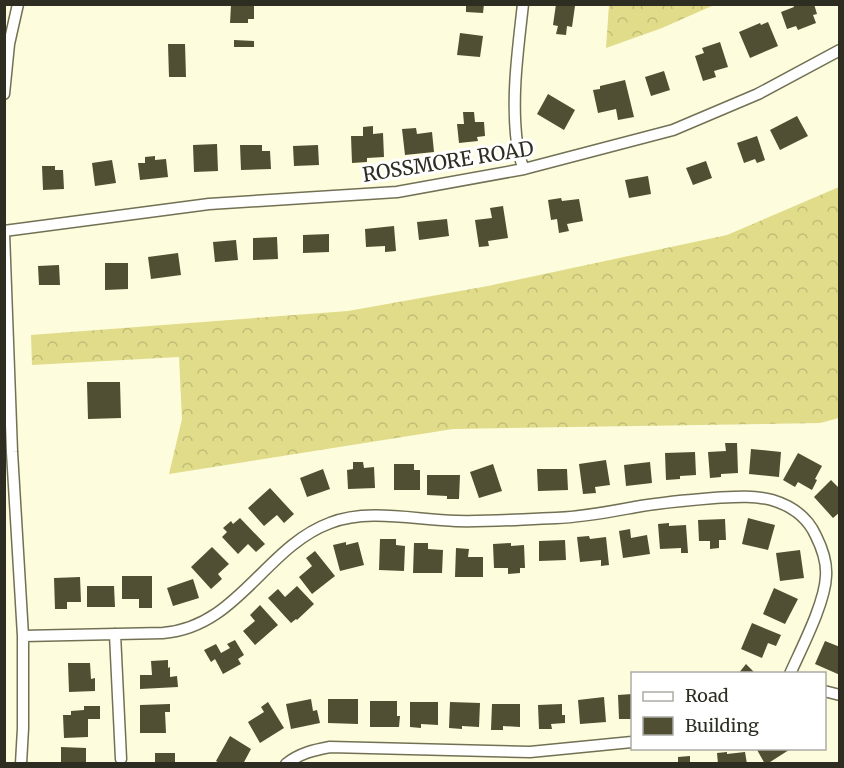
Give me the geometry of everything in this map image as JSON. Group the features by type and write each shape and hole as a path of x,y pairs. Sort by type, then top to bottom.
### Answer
{"street":[{"path":"4,94 9,44 18,4"},
{"path":"523,4 516,69 514,122 520,161 524,169"},
{"name":"ROSSMORE ROAD","path":"4,232 209,204 397,192 524,169 673,130 758,94 840,50"},
{"path":"4,232 8,452 23,636 21,764"},
{"path":"23,636 178,632 207,620 224,609 296,542 330,522 346,518 384,516 459,521 564,518 676,501 741,496 775,501 803,516 813,528 825,558 826,576 820,605 791,672"},
{"path":"115,634 120,759"},
{"path":"286,764 304,753 330,747 530,752 631,742"}],"green space":[{"path":"609,4 714,5 662,28 606,48"},
{"path":"839,187 839,418 820,423 453,429 169,474 182,419 179,357 32,365 31,335 348,311 488,286 727,235"}],"building":[{"path":"466,4 484,4 483,13 466,12"},
{"path":"556,4 575,6 572,27 567,26 566,35 556,34 558,26 553,25"},
{"path":"793,4 814,4 817,14 813,15 816,23 798,30 796,26 787,29 781,12 794,7"},
{"path":"231,5 254,5 254,19 248,19 248,23 230,23"},
{"path":"768,22 778,46 750,58 739,32"},
{"path":"460,33 483,36 480,57 457,55"},
{"path":"234,40 254,41 254,47 234,47"},
{"path":"720,42 728,67 714,71 716,77 703,81 695,56 704,53 702,48"},
{"path":"168,44 185,44 186,77 169,77"},
{"path":"664,71 670,90 651,96 645,77"},
{"path":"625,80 634,117 618,120 616,109 598,113 593,90"},
{"path":"548,94 575,110 564,130 537,114"},
{"path":"463,112 474,112 475,122 484,122 485,136 477,137 478,141 459,143 457,124 464,124"},
{"path":"797,116 808,136 780,150 770,130"},
{"path":"373,126 373,134 383,133 384,157 367,158 367,162 352,163 351,136 363,136 363,127"},
{"path":"416,128 417,134 432,132 434,152 405,155 402,129"},
{"path":"757,136 765,160 757,163 755,159 744,163 737,143"},
{"path":"217,144 218,171 194,172 193,145"},
{"path":"240,145 262,145 262,151 270,151 271,169 241,170"},
{"path":"318,145 319,165 294,166 293,146"},
{"path":"155,156 155,160 166,159 168,177 140,180 138,163 145,163 145,157"},
{"path":"112,160 116,183 95,186 92,163"},
{"path":"706,161 712,178 693,185 686,168"},
{"path":"42,166 55,166 55,170 63,170 64,189 43,190"},
{"path":"648,176 651,194 629,198 625,180"},
{"path":"561,198 562,201 579,199 583,221 567,224 569,231 559,233 557,219 551,220 548,200"},
{"path":"503,206 508,238 488,241 489,246 479,247 475,220 492,218 490,208"},
{"path":"447,219 449,236 419,240 417,222"},
{"path":"394,226 396,251 385,252 385,246 366,247 365,229"},
{"path":"329,234 329,252 303,253 303,235"},
{"path":"277,237 278,259 253,260 253,238"},
{"path":"236,240 238,260 215,262 213,242"},
{"path":"178,253 181,275 151,279 148,257"},
{"path":"105,263 128,263 128,289 105,290"},
{"path":"59,265 60,285 39,285 38,266"},
{"path":"87,382 120,382 121,418 88,419"},
{"path":"725,443 737,443 738,473 721,474 721,477 710,478 708,452 726,451"},
{"path":"751,449 781,452 779,477 749,474"},
{"path":"695,452 696,475 666,480 665,453"},
{"path":"798,453 822,466 812,490 798,482 795,487 783,480"},
{"path":"606,460 610,485 595,487 596,493 583,494 579,464"},
{"path":"353,462 363,462 364,468 374,467 375,488 348,489 347,470 353,469"},
{"path":"650,462 652,483 626,486 624,465"},
{"path":"394,464 414,464 414,470 420,470 420,490 394,490"},
{"path":"493,464 502,491 479,498 470,472"},
{"path":"323,469 330,489 307,497 300,478"},
{"path":"537,469 567,469 568,490 538,491"},
{"path":"427,475 460,475 459,499 427,495"},
{"path":"831,480 840,489 840,512 833,518 814,497"},
{"path":"270,488 294,514 284,523 277,515 264,526 248,508"},
{"path":"240,518 265,544 256,552 248,544 238,554 222,537 227,532 223,528 231,521 233,524"},
{"path":"748,518 775,525 768,550 742,544"},
{"path":"725,519 726,540 719,540 719,548 710,549 710,541 699,541 698,520"},
{"path":"669,523 669,526 686,525 688,553 681,553 681,548 660,549 658,524"},
{"path":"630,529 631,538 647,535 650,554 623,558 619,531"},
{"path":"589,536 590,539 606,537 609,565 601,566 601,560 580,562 577,537"},
{"path":"380,539 396,539 396,545 405,546 404,571 379,570"},
{"path":"565,540 566,560 539,561 539,541"},
{"path":"346,542 346,545 358,542 364,565 340,571 333,545"},
{"path":"414,543 428,543 428,549 443,550 442,573 413,573"},
{"path":"511,543 511,546 524,545 525,568 520,568 520,573 508,574 508,568 494,568 493,544"},
{"path":"212,547 229,564 218,574 222,579 211,589 191,567"},
{"path":"456,548 469,549 468,557 483,557 483,577 455,577"},
{"path":"800,550 804,578 780,581 776,553"},
{"path":"315,551 335,576 312,594 299,577 312,566 306,558"},
{"path":"122,576 152,576 152,608 139,608 139,599 122,599"},
{"path":"80,577 81,602 67,602 67,609 55,609 54,578"},
{"path":"193,579 199,598 173,606 167,588"},
{"path":"87,586 114,586 115,607 87,607"},
{"path":"297,586 314,604 291,623 268,598 278,589 285,597"},
{"path":"774,588 798,599 785,624 763,614"},
{"path":"260,605 278,625 255,645 243,631 255,621 250,615"},
{"path":"752,623 781,635 776,646 768,643 762,658 741,649"},
{"path":"235,640 244,655 238,659 241,664 223,674 215,659 211,662 204,650 216,644 221,653 230,648 227,644"},
{"path":"825,641 840,647 840,675 815,664"},
{"path":"168,660 170,677 177,676 178,687 140,689 140,675 152,675 151,661"},
{"path":"68,663 90,663 91,679 95,678 95,691 69,692"},
{"path":"746,664 754,672 740,672"},
{"path":"631,694 631,719 619,719 618,695"},
{"path":"604,697 606,722 580,724 578,700"},
{"path":"311,699 313,711 317,710 320,723 291,729 286,704"},
{"path":"328,699 358,699 358,724 328,723"},
{"path":"370,701 397,701 397,716 400,716 399,727 370,727"},
{"path":"268,702 284,728 260,743 248,722 264,712 261,707"},
{"path":"410,702 438,702 438,725 421,724 421,728 410,727"},
{"path":"450,702 480,703 479,727 449,728"},
{"path":"170,704 170,712 165,712 166,733 140,733 140,705"},
{"path":"492,704 520,704 520,727 503,726 503,730 491,730"},
{"path":"562,704 565,723 551,724 552,729 539,729 538,705"},
{"path":"84,706 100,706 100,719 88,719 88,737 64,738 63,715 71,715 71,711 84,710"},
{"path":"230,736 251,749 243,764 221,764 216,761"},
{"path":"61,747 86,748 86,764 61,764"},
{"path":"757,750 789,750 767,764"},
{"path":"727,752 727,754 745,752 747,764 718,764 717,753"},
{"path":"155,753 175,753 175,764 155,764"},
{"path":"690,756 690,764 678,764 678,757"}]}
